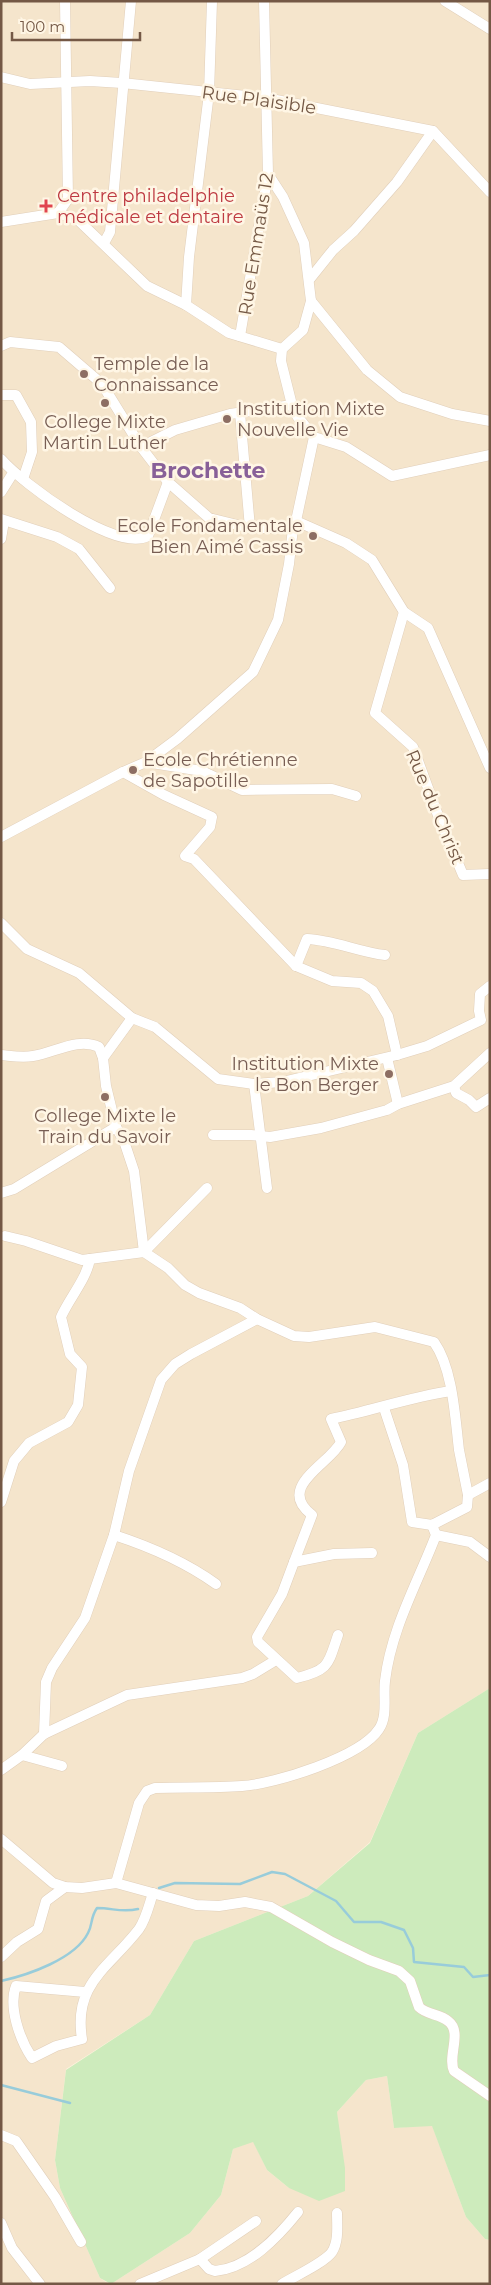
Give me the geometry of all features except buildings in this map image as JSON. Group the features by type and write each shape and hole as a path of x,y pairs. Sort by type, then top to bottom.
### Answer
{"street":[{"path":"58,213 68,199 64,1"},
{"path":"104,243 110,232 122,83 131,1"},
{"path":"186,304 189,257 209,92 212,1"},
{"name":"Rue Emmaüs 12","path":"240,336 268,174 264,1"},
{"path":"445,1 490,29"},
{"name":"Rue Plaisible","path":"1,77 8,77 30,84 65,82 122,83 266,98 433,131"},
{"path":"309,280 397,182 433,131 490,192"},
{"path":"268,174 283,197 304,243 309,280 311,301 303,330 282,349 280,361 292,405 297,416 314,437 346,447 392,476 490,455"},
{"path":"1,222 58,213 78,220 147,286 186,304 229,333 282,349"},
{"path":"311,301 367,370 400,397 452,414 490,421"},
{"path":"1,346 10,342 59,347 102,384 141,447 168,482 209,518 250,528 295,524 346,543 372,560 404,612 428,628 490,768"},
{"path":"1,395 16,395 31,422 32,452 23,479"},
{"path":"141,447 176,430 240,413 292,405"},
{"path":"240,413 250,528"},
{"path":"1,837 123,772 146,762 176,740 253,672 278,620 295,524 314,437"},
{"path":"1,459 13,473 70,513 112,535 141,540 148,536 168,482"},
{"path":"1,492 13,473"},
{"path":"1,539 3,520 57,537 79,549 110,588"},
{"name":"Rue du Christ","path":"404,612 375,713 413,747 439,818 463,874 490,874"},
{"path":"146,762 202,771 242,790 332,789 356,796"},
{"path":"123,772 164,795 212,817 210,827 185,856 194,859 296,966 332,981 361,983 373,991 388,1016 398,1104"},
{"path":"1,924 27,949 79,973 132,1018 155,1027 218,1079 254,1084 282,1082 392,1057 427,1046 482,1020 479,1011 480,994 490,986"},
{"path":"296,966 307,940 320,940 369,954 385,955"},
{"path":"103,1058 132,1018"},
{"path":"1,1055 36,1056 79,1043 91,1043 99,1046 116,1127 124,1141 134,1171 144,1252 168,1268 192,1289 240,1308 256,1319 300,1338 375,1327 434,1342 438,1349 450,1391 468,1495 467,1507 434,1530 420,1578 406,1606 390,1651 384,1681 384,1718 380,1728 371,1739 340,1757 281,1779 243,1786 155,1788 147,1791 139,1803 116,1883"},
{"path":"213,1135 270,1137 321,1128 387,1110 398,1104 454,1086 490,1054"},
{"path":"254,1084 267,1188"},
{"path":"454,1086 456,1094 469,1100 476,1107 490,1098"},
{"path":"1,1193 14,1189 116,1127"},
{"path":"4,1236 26,1241 82,1260 144,1252 207,1188"},
{"path":"1,1502 14,1461 28,1443 68,1422 78,1405 82,1367 70,1354 61,1317 69,1299 87,1273 90,1259"},
{"path":"44,1734 46,1682 52,1668 85,1618 114,1535 129,1471 162,1380 183,1359 256,1319"},
{"path":"338,1635 327,1666 313,1674 297,1678 258,1642 257,1637 282,1594 312,1515 301,1504 299,1494 302,1487 318,1465 341,1442 331,1419 384,1408 425,1395 450,1391"},
{"path":"384,1408 403,1465 412,1522 470,1542 490,1557"},
{"path":"468,1495 490,1483"},
{"path":"114,1535 158,1550 192,1567 216,1584"},
{"path":"294,1562 334,1554 372,1553"},
{"path":"1,1770 22,1755 44,1734 128,1695 242,1678 254,1674 276,1660"},
{"path":"22,1755 62,1766"},
{"path":"1,1839 53,1883 66,1887 82,1888 116,1883 196,1905 219,1906 245,1902 271,1907 332,1942 369,1960 399,1971 410,1981 419,2007 448,2020 453,2027 452,2060 454,2071 490,2096"},
{"path":"1,1957 16,1942 38,1929 46,1901 66,1887"},
{"path":"85,1992 16,1986 12,1996 15,2012 26,2049 32,2058 56,2046 82,2039 79,2021 85,1992 140,1927 153,1893"},
{"path":"1,2135 16,2142 55,2197 81,2242"},
{"path":"200,2259 208,2269 215,2271 242,2262 280,2234 298,2212"},
{"path":"282,2284 324,2259 332,2252 337,2238 337,2213"},
{"path":"140,2284 200,2259 256,2221"},
{"path":"1,2223 12,2248 40,2284"}],"shaded area":[{"path":"1,1 490,1 490,1688 418,1733 370,1842 308,1896 194,1941 150,2015 66,2069 55,2160 60,2188 100,2278 109,2284 1,2284"},
{"path":"387,2076 394,2128 432,2125 466,2217 485,2239 490,2240 490,2284 111,2284 190,2233 221,2195 233,2149 253,2141 267,2170 289,2188 338,2132 337,2112 366,2080"}],"green space":[{"path":"490,1688 490,2240 485,2239 466,2217 432,2126 394,2128 387,2076 366,2080 337,2112 345,2168 345,2191 319,2201 289,2188 267,2170 253,2142 233,2149 221,2195 190,2233 111,2284 100,2278 60,2188 55,2160 66,2070 150,2015 194,1941 308,1896 370,1843 418,1733"}],"waterway":[{"path":"159,1888 175,1883 240,1884 272,1872 285,1874 336,1901 354,1922 381,1922 404,1930 413,1948 414,1962 464,1967 473,1977 490,1975"},
{"path":"1,1981 50,1965 73,1951 88,1933 97,1908 138,1909"},
{"path":"1,2085 70,2103"}],"place":[{"name":"Centre philadelphie médicale et dentaire","path":"46,206"},
{"name":"Temple de la Connaissance","path":"84,374"},
{"name":"College Mixte Martin Luther","path":"105,403"},
{"name":"Institution Mixte Nouvelle Vie","path":"227,419"},
{"name":"Ecole Fondamentale Bien Aimé Cassis","path":"313,536"},
{"name":"Ecole Chrétienne de Sapotille","path":"133,770"},
{"name":"Institution Mixte le Bon Berger","path":"389,1074"},
{"name":"College Mixte le Train du Savoir","path":"105,1097"}],"district":[{"name":"Brochette","path":"208,470"}]}
